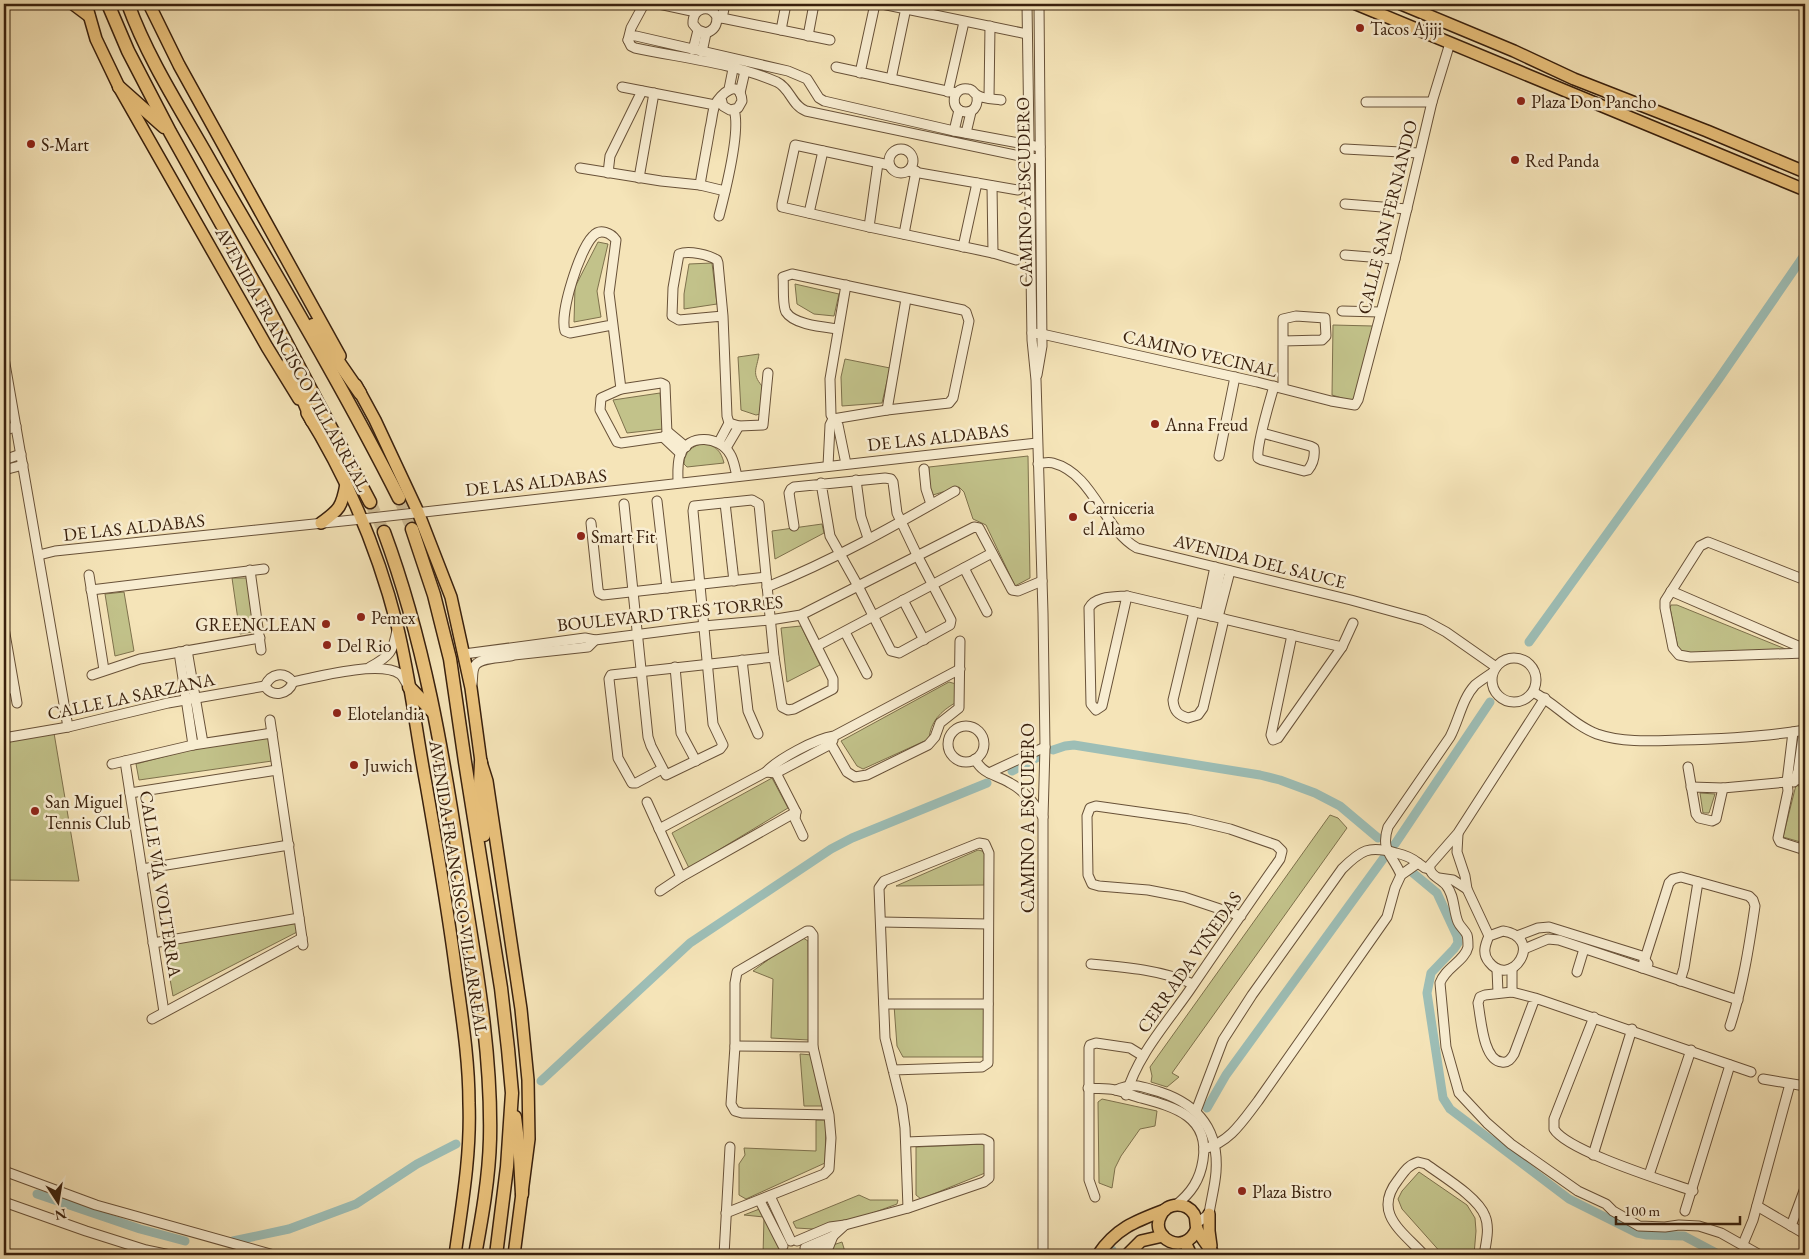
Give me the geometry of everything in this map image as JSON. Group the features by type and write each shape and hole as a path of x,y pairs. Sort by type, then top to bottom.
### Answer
{"highway":[{"name":"AVENIDA FRANCISCO VILLARREAL","path":"108,4 128,51 170,132 260,293 370,502"},
{"name":"AVENIDA FRANCISCO VILLARREAL","path":"128,4 150,53 280,284 339,384 398,498"},
{"path":"119,86 170,132"},
{"path":"280,284 315,328 360,393"},
{"path":"260,293 312,421"},
{"name":"AVENIDA FRANCISCO VILLARREAL","path":"412,529 434,595 450,659 502,997 512,1093 507,1167 496,1255"},
{"name":"AVENIDA FRANCISCO VILLARREAL","path":"384,532 404,589 434,713 444,763 480,993 487,1050 490,1107 488,1167 475,1255"},
{"path":"409,687 434,713"},
{"path":"481,762 480,784 486,857 486,890"},
{"path":"512,1093 520,1157 522,1194"}],"main road":[{"path":"73,4 89,16"},
{"name":"AVENIDA FRANCISCO VILLARREAL","path":"86,4 96,39 119,86 267,347 312,421 346,484 383,574 398,628 409,687 449,920 468,1063 469,1120 466,1177 455,1255"},
{"path":"149,4 179,65 360,393 418,512 451,597 471,688 481,762 487,781 521,1009 528,1080 528,1130 514,1255"},
{"path":"1401,4 1514,51 1574,79 1805,172"},
{"path":"1360,5 1805,190"},
{"path":"321,523 338,510 343,501 346,484"},
{"path":"1098,1255 1111,1239 1126,1226 1170,1207 1187,1208 1192,1212 1213,1254"},
{"path":"1170,1207 1159,1220 1158,1226 1163,1236 1173,1243 1185,1242 1191,1238 1197,1225"},
{"path":"1209,1214 1208,1231 1213,1254"},
{"path":"1127,1255 1141,1241 1163,1236"},
{"path":"1185,1242 1191,1255"}],"street":[{"path":"644,4 631,28 628,40 631,46 635,48 788,71 807,79 818,98 824,101 960,132 1040,147"},
{"path":"659,4 693,9 704,8 712,10 719,18 830,40"},
{"path":"702,32 713,29 716,26 725,4"},
{"path":"781,30 786,4"},
{"path":"808,36 814,4"},
{"path":"860,72 874,4"},
{"path":"882,4 1027,34"},
{"name":"CAMINO A ESCUDERO","path":"1026,4 1032,333 1036,380 1045,747 1043,818 1043,1255"},
{"name":"CAMINO A ESCUDERO","path":"1036,380 1042,346 1039,4"},
{"path":"1416,4 1428,15"},
{"path":"891,79 906,8"},
{"path":"693,9 693,24 702,32"},
{"path":"964,22 952,93 955,106 965,113 971,112"},
{"path":"989,98 990,26"},
{"path":"697,51 702,32"},
{"path":"628,40 631,36 636,36 697,51 734,63 744,71 781,84 797,106 803,110 1040,159"},
{"name":"CALLE SAN FERNANDO","path":"1358,400 1395,259 1432,102 1450,43"},
{"path":"700,185 718,102 722,94 728,89 734,63"},
{"path":"836,68 952,93 967,88 973,90 978,102 960,132 957,142"},
{"path":"622,86 654,93 718,102 726,109 734,110 741,105 740,93 744,71"},
{"path":"781,84 788,71"},
{"path":"728,89 733,89 740,93"},
{"path":"608,173 610,156 642,91"},
{"path":"639,178 654,93"},
{"path":"977,96 1000,100"},
{"path":"813,112 818,98"},
{"path":"1366,102 1432,102"},
{"path":"719,216 737,124 734,110"},
{"path":"959,110 960,132"},
{"path":"903,150 909,120"},
{"path":"1016,260 993,253 782,207 782,204 793,148 797,144 889,165 895,172 912,171 1018,190"},
{"path":"1345,149 1419,153"},
{"path":"889,165 892,152 903,150 912,157 904,234"},
{"path":"809,213 823,151"},
{"path":"869,227 878,163"},
{"path":"580,168 639,178 700,185 725,191"},
{"path":"963,247 977,183"},
{"path":"992,186 993,253"},
{"path":"1345,204 1407,209"},
{"path":"612,325 570,333 563,326 565,305 586,245 593,236 599,233 612,235 616,240 609,293 621,389"},
{"path":"722,445 729,423 723,316 718,263 712,257 685,252 678,256 673,288 672,316 679,320 723,316"},
{"path":"1345,255 1395,259"},
{"path":"833,419 887,410 942,405 952,401 969,321 966,312 963,310 792,274 783,277 787,314 802,322 838,329"},
{"path":"846,285 830,379 831,412 833,419 838,425 846,464"},
{"path":"887,410 906,299"},
{"path":"1342,311 1380,312"},
{"path":"1262,433 1314,448 1311,466 1308,470 1304,471 1258,458 1262,433 1278,387 1284,319 1296,316 1325,318 1326,336 1322,340 1283,341"},
{"name":"CAMINO VECINAL","path":"1032,333 1235,377 1350,405 1355,405 1358,400"},
{"path":"4,358 68,727"},
{"path":"729,423 739,426 761,426 764,424 768,373"},
{"path":"1218,456 1235,377"},
{"path":"663,435 665,385 661,383 621,389 604,396 600,400 600,410 617,442 621,443 663,435 684,450"},
{"path":"828,466 830,425 833,419"},
{"path":"4,431 16,426"},
{"path":"722,445 739,426"},
{"path":"678,482 678,470 684,450 693,442 706,439 713,440 722,445 732,458 737,476"},
{"name":"DE LAS ALDABAS","path":"39,555 55,551 362,519 1037,443"},
{"path":"4,460 21,454"},
{"name":"AVENIDA DEL SAUCE","path":"1038,464 1052,463 1074,475 1123,538 1130,544 1144,550 1351,600 1424,620 1446,632 1494,670"},
{"path":"4,470 23,465"},
{"path":"924,469 926,489 931,504"},
{"path":"794,526 791,488 821,483 888,478 893,482 897,513 917,556 951,620 950,625 948,628 899,654 891,651 830,536 821,483"},
{"path":"856,480 862,517 868,538"},
{"path":"767,587 839,554 955,491"},
{"path":"624,504 648,737 650,746 666,775 670,775 720,749 723,745 713,724 693,508 696,505 752,500 759,504 774,657 782,707 791,710 834,687 834,679 801,615"},
{"path":"657,501 667,588"},
{"path":"724,503 734,581"},
{"path":"591,523 599,593 603,595 766,577"},
{"name":"BOULEVARD TRES TORRES","path":"464,654 513,651 585,638 595,640 801,615 970,528 979,528 992,553"},
{"path":"1805,580 1714,543 1704,542 1665,602 1673,648 1679,655 1690,657 1805,653"},
{"path":"817,646 992,553 1014,591 1042,581"},
{"path":"964,568 987,612"},
{"path":"91,590 264,569"},
{"path":"1214,616 1222,569"},
{"path":"1194,612 1173,700 1175,710 1188,718 1198,715 1203,708 1214,616 1222,569"},
{"path":"250,570 261,650"},
{"path":"89,575 104,670"},
{"path":"1671,591 1805,649"},
{"path":"1127,596 1102,706 1096,710 1091,704 1089,608 1097,600 1127,596 1342,647"},
{"path":"903,600 924,640"},
{"path":"1292,635 1271,735 1273,740 1278,738 1342,647 1353,623"},
{"path":"4,628 17,703"},
{"name":"CALLE LA SARZANA","path":"265,686 271,692 280,694 288,690 293,682 370,667 391,653 398,628"},
{"path":"845,632 867,674"},
{"path":"92,675 140,659 260,638"},
{"path":"833,740 847,772 855,777 862,777 924,748 937,734 940,723 956,712 960,705 960,641"},
{"path":"183,651 198,744"},
{"path":"471,688 474,669 478,662 507,658 513,651"},
{"path":"662,769 636,783 632,783 618,758 610,677 615,674 774,657"},
{"path":"1401,875 1386,850 1388,828 1450,737 1458,723 1463,704 1475,686 1508,658 1523,660 1534,670 1536,685 1533,692 1522,701 1508,702 1496,694 1492,687 1494,670"},
{"path":"742,660 748,711 758,734"},
{"name":"CALLE LA SARZANA","path":"370,667 400,674 409,687"},
{"path":"674,667 681,733 696,761"},
{"path":"766,772 776,773 960,669"},
{"name":"CALLE LA SARZANA","path":"265,686 269,679 276,675 284,675 293,682"},
{"name":"CALLE LA SARZANA","path":"4,738 68,727 191,699 265,686"},
{"path":"4,690 14,688"},
{"path":"1533,692 1545,698 1585,728 1596,734 1621,740 1696,740 1760,736 1804,730 1794,783 1778,838 1780,842 1805,850"},
{"path":"1429,869 1430,865 1458,834 1545,698"},
{"path":"950,716 957,728"},
{"name":"CALLE VÍA VOLTERRA","path":"152,1019 303,942 270,720"},
{"path":"969,726 975,728 983,737 983,750 975,759 963,761 958,759 950,750 949,738 957,728 969,726"},
{"path":"1793,732 1794,783"},
{"path":"112,764 198,744 272,733"},
{"path":"937,734 949,738"},
{"path":"659,829 766,772 773,764 823,738 833,740"},
{"path":"989,773 1045,747"},
{"path":"975,759 981,770 1009,782 1023,791 1034,802 1043,818"},
{"name":"CALLE VÍA VOLTERRA","path":"125,761 164,1012"},
{"path":"1688,767 1697,816 1712,821 1716,819 1723,788"},
{"path":"130,793 277,770"},
{"path":"776,773 796,812 795,820 803,836"},
{"path":"1691,787 1723,788 1794,783"},
{"path":"647,802 681,877"},
{"name":"CERRADA VIÑEDAS","path":"1126,1094 1143,1056 1280,859 1282,851 1276,845 1230,829 1188,819 1096,806 1090,808 1087,816 1088,875 1092,884 1148,890 1184,897 1240,916"},
{"path":"660,891 681,877 796,812"},
{"path":"1458,834 1457,852 1467,889 1489,936 1484,951 1486,959 1497,969 1505,970 1512,968 1518,963 1524,949 1522,942 1517,936 1511,932 1503,931 1489,936"},
{"path":"893,1070 982,1067 989,1060 989,853 986,844 983,843 884,881 879,892 885,1038 893,1070 902,1106 906,1142 908,1208"},
{"path":"142,869 288,845"},
{"path":"1196,1111 1223,1040 1252,995 1342,869 1356,855 1369,849 1386,850 1410,856 1429,869 1449,890 1458,922 1468,939 1465,954 1442,975 1440,983 1446,1047 1459,1093 1487,1123 1511,1144 1578,1191 1606,1204 1613,1211 1639,1226 1699,1226 1721,1233 1760,1255"},
{"path":"1204,1149 1225,1140 1237,1129 1388,917 1395,888 1401,875 1418,862"},
{"path":"1644,964 1669,883 1673,879 1681,877 1749,896 1755,906 1752,932 1746,966 1730,1026"},
{"path":"1439,878 1453,880 1467,889"},
{"path":"1680,980 1684,968 1698,882"},
{"path":"153,943 299,918"},
{"path":"881,922 988,924"},
{"path":"1517,936 1538,928 1549,927 1642,956 1644,964"},
{"path":"726,1213 760,1201 828,1171 831,1138 829,1115 813,1047 813,935 810,931 804,932 738,972 735,983 736,1046 731,1104 735,1111 742,1113 829,1115"},
{"path":"1524,949 1548,939 1559,940 1584,949 1644,964 1652,971 1738,1000"},
{"path":"1577,972 1584,949"},
{"path":"1091,964 1151,971 1194,984"},
{"path":"1512,968 1512,992"},
{"path":"1497,969 1498,993"},
{"path":"1535,998 1514,1054 1510,1060 1503,1063 1496,1061 1490,1056 1487,1049 1478,1003 1480,997 1485,995 1512,992 1535,998 1632,1029 1751,1072"},
{"path":"884,1004 988,1004"},
{"path":"1594,1017 1553,1124 1554,1130 1561,1137 1593,1155 1692,1191"},
{"path":"1593,1155 1632,1029"},
{"path":"1095,1197 1089,1180 1088,1051 1090,1045 1096,1043 1130,1048 1143,1056"},
{"path":"736,1046 813,1047"},
{"path":"1649,1175 1691,1050"},
{"path":"1686,1211 1730,1065"},
{"path":"1763,1079 1805,1086"},
{"path":"1116,1090 1129,1084 1176,1098 1196,1111 1210,1130 1214,1146 1216,1174 1209,1214 1197,1225"},
{"path":"1743,1244 1753,1220 1790,1084"},
{"path":"1088,1088 1116,1090 1171,1106 1190,1118 1197,1126 1202,1135 1204,1149 1200,1175 1194,1187 1170,1207"},
{"path":"1171,1106 1176,1098"},
{"path":"788,1246 830,1227 908,1208 989,1178 989,1142 983,1139 906,1142"},
{"path":"724,1255 730,1147"},
{"path":"1424,1255 1392,1220 1387,1209 1392,1187 1409,1166 1418,1162 1422,1162 1472,1198 1479,1207 1485,1216 1487,1228 1484,1255"},
{"path":"4,1170 96,1205 274,1255"},
{"path":"1791,1226 1805,1188"},
{"path":"770,1196 788,1246"},
{"path":"760,1201 788,1246 806,1251 834,1236"},
{"path":"4,1202 86,1231 146,1250 170,1255"},
{"path":"1757,1206 1805,1234"},
{"path":"811,1255 829,1246 834,1236 844,1225"}],"green space":[{"path":"598,242 608,244 597,291 601,317 574,322 575,287"},
{"path":"712,263 717,304 684,309 684,294 689,264"},
{"path":"795,284 839,294 834,316 814,314 797,304"},
{"path":"1333,325 1373,326 1355,402 1332,395"},
{"path":"759,354 756,374 762,386 760,414 756,415 741,410 738,357"},
{"path":"845,359 890,368 882,403 842,406 841,377"},
{"path":"660,393 663,429 627,433 613,400"},
{"path":"704,443 717,450 724,463 687,467 684,464 684,460 687,453 692,448"},
{"path":"1028,456 1030,578 1015,586 986,525 973,519 964,492 959,487 933,495 930,489 929,467"},
{"path":"822,524 824,533 775,559 772,531"},
{"path":"232,578 249,578 258,631 240,634"},
{"path":"124,592 134,651 115,656 105,594"},
{"path":"1671,605 1677,605 1788,650 1679,653"},
{"path":"801,626 820,665 787,682 781,628"},
{"path":"949,682 956,684 955,703 945,710 934,722 929,739 863,769 857,766 841,741"},
{"name":"San Miguel Tennis Club","path":"54,733 79,881 4,880 4,742"},
{"path":"269,736 272,761 139,780 136,764 204,746"},
{"path":"772,778 788,808 689,868 672,833"},
{"path":"1796,785 1805,788 1804,843 1783,837"},
{"path":"1700,793 1715,794 1709,813 1703,813"},
{"path":"1330,815 1338,818 1347,828 1172,1073 1179,1077 1167,1087 1151,1082 1150,1067"},
{"path":"978,850 986,852 984,885 896,886"},
{"path":"298,923 299,931 173,996 164,945"},
{"path":"800,936 808,941 810,1037 809,1040 771,1038 773,979 753,971"},
{"path":"894,1005 985,1006 986,1057 903,1057 897,1046"},
{"path":"800,1054 813,1055 826,1106 804,1106"},
{"path":"1102,1099 1157,1111 1155,1126 1140,1129 1121,1156 1115,1168 1112,1188 1099,1183 1098,1102"},
{"path":"816,1120 826,1120 825,1163 746,1199 739,1195 739,1164 745,1155 744,1148 816,1151"},
{"path":"985,1144 985,1173 921,1199 916,1195 916,1147"},
{"path":"1419,1172 1467,1205 1475,1218 1474,1255 1443,1255 1402,1209 1398,1199 1402,1191"},
{"path":"859,1195 870,1200 898,1200 897,1204 819,1233 813,1229 796,1228 793,1222"},
{"path":"762,1208 781,1246 781,1255 763,1255 764,1217 744,1215"},
{"path":"842,1242 846,1255 816,1255 818,1250"}],"waterway":[{"path":"1529,642 1718,380 1805,254"},
{"path":"1395,844 1490,702"},
{"path":"1053,750 1074,745 1260,775 1280,780 1315,793 1340,806 1378,838"},
{"path":"1012,771 1038,757"},
{"path":"541,1081 690,943 831,849 852,838 987,783"},
{"path":"1207,1108 1226,1075 1383,859"},
{"path":"1413,873 1437,893 1457,936 1458,943 1454,949 1431,973 1427,993 1443,1098 1450,1109 1569,1199 1637,1233 1684,1236 1720,1255"},
{"path":"233,1241 289,1229 356,1204 417,1164 456,1144"},
{"path":"37,1194 140,1229 185,1241"},
{"path":"1108,1255 1112,1250"}],"tunnel":[{"path":"399,498 412,529"},
{"path":"370,502 384,532"}],"place":[{"name":"Tacos Ajiji","path":"1360,28"},
{"name":"Plaza Don Pancho","path":"1521,101"},
{"name":"S-Mart","path":"31,144"},
{"name":"Red Panda","path":"1515,160"},
{"name":"Anna Freud","path":"1155,424"},
{"name":"Carniceria el Alamo","path":"1073,517"},
{"name":"Smart Fit","path":"581,536"},
{"name":"Pemex","path":"361,617"},
{"name":"GREENCLEAN","path":"326,624"},
{"name":"Del Rio","path":"327,645"},
{"name":"Elotelandia","path":"337,713"},
{"name":"Juwich","path":"354,765"},
{"name":"San Miguel Tennis Club","path":"35,811"},
{"name":"Plaza Bistro","path":"1242,1191"}]}
